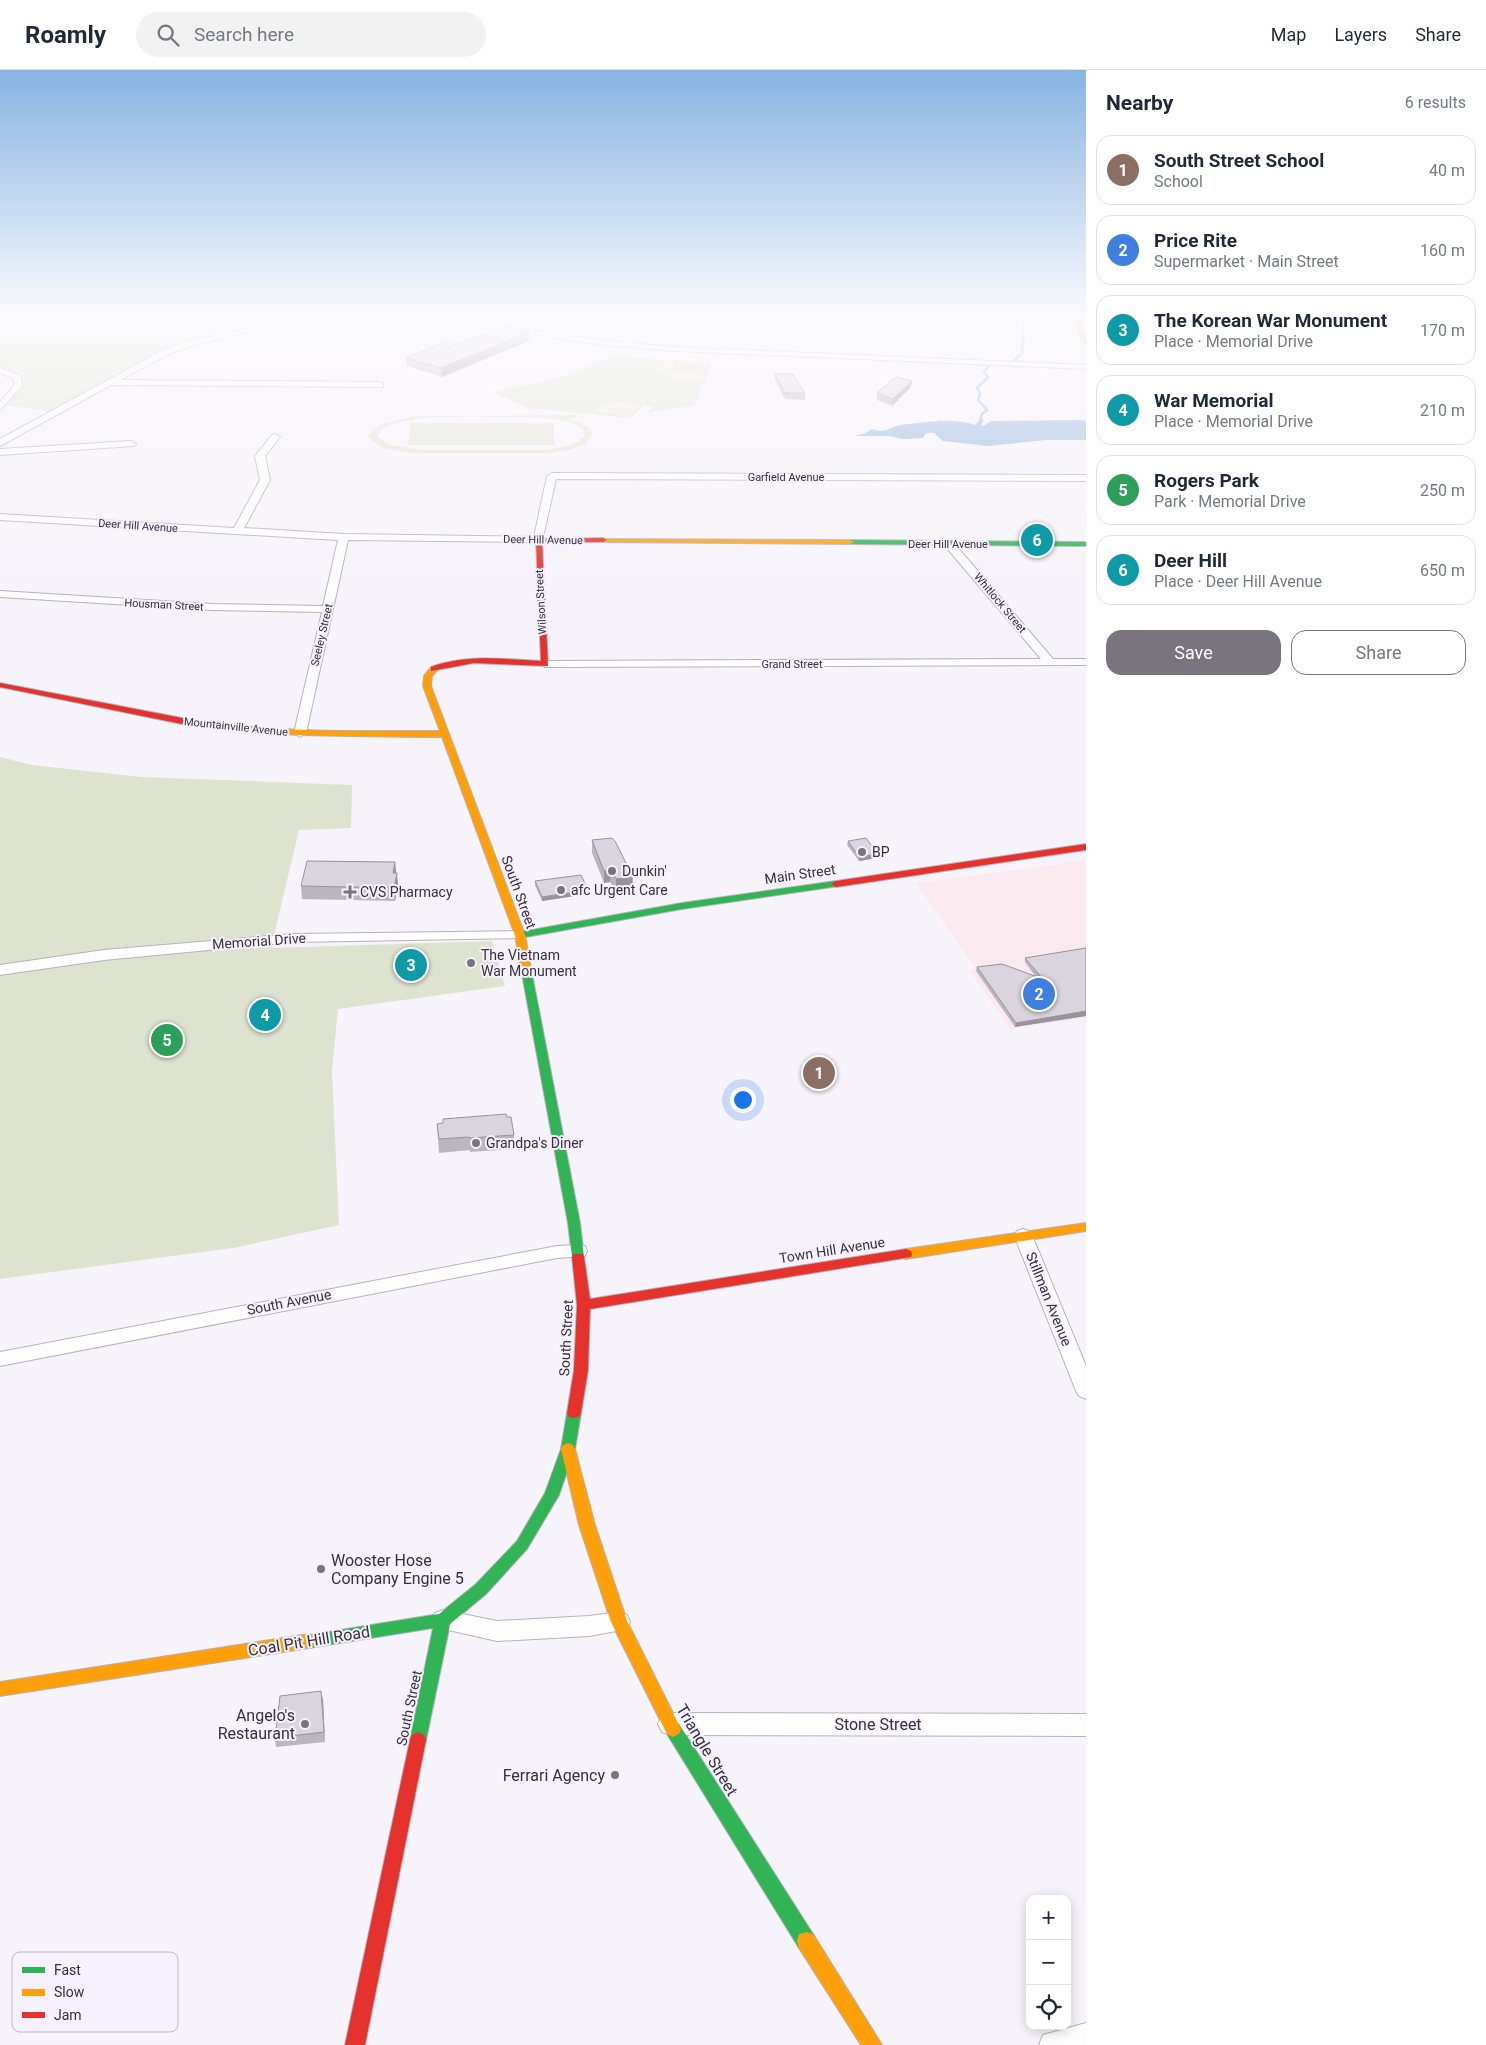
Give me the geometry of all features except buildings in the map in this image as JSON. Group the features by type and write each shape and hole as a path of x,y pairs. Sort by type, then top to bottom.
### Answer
{"street":[{"path":"0,443 65,407"},
{"path":"237,532 265,480 260,456 281,434"},
{"path":"0,452 131,444"},
{"name":"Garfield Avenue","path":"538,540 552,476 1086,478"},
{"name":"Deer Hill Avenue","path":"0,517 344,537 1086,544"},
{"name":"Seeley Street","path":"300,733 344,537"},
{"name":"Wilson Street","path":"538,540 545,664"},
{"name":"Whitlock Street","path":"950,544 1050,662"},
{"name":"Housman Street","path":"0,594 195,607 328,609"},
{"name":"Grand Street","path":"499,662 545,664 1086,662"},
{"name":"South Street","path":"355,2045 443,1620 481,1588 522,1545 552,1495 568,1448 581,1370 584,1305 578,1251 520,935 427,686 428,676 433,669 446,664 499,662"},
{"name":"Mountainville Avenue","path":"0,685 207,726 300,733 445,734"},
{"name":"Main Street","path":"520,935 682,906 1086,847"},
{"name":"Memorial Drive","path":"0,970 104,955 286,939 520,935"},
{"name":"Town Hill Avenue","path":"584,1305 1023,1235 1086,1228"},
{"name":"Stillman Avenue","path":"1023,1235 1086,1391"},
{"name":"South Avenue","path":"0,1359 310,1298 557,1252 578,1251"},
{"name":"Triangle Street","path":"568,1448 587,1525 618,1622 670,1724 872,2045"},
{"name":"Coal Pit Hill Road","path":"0,1689 443,1620 497,1631 589,1626 618,1622"},
{"name":"Stone Street","path":"670,1724 1086,1725"},
{"path":"1054,2045 1086,2037"}],"shaded area":[{"path":"1084,861 1086,863 1086,1018 1010,1029 969,970 975,968 916,883"}],"green space":[{"path":"19,407 67,407 56,413"},
{"path":"527,407 643,407 630,418"},
{"path":"653,407 685,407 648,412"},
{"path":"576,415 576,418 569,419 589,427 593,434 585,444 569,450 549,453 410,453 382,448 369,438 369,434 381,424 417,416","holes":["456,417 563,420 574,424 584,431 584,437 572,445 548,450 422,450 390,445 378,437 380,431 392,424 410,420"]},
{"path":"411,423 554,423 554,445 408,445"},
{"path":"0,757 32,765 141,777 352,785 351,828 299,830 271,948 492,941 505,986 338,1009 332,1071 339,1225 233,1248 0,1279"}],"sand":[{"path":"599,407 638,407 628,417 597,411"}],"water":[{"path":"981,419 984,419 981,425 984,426 991,421 1082,420 1086,421 1086,440 1046,440 988,446 943,441 934,433 926,433 923,438 903,439 889,436 854,436 866,433 871,429 885,430 901,425 929,422 958,421 975,425"}],"waterway":[{"path":"979,424 982,414 987,410 984,407"}],"traffic: fast":[{"path":"850,542 1086,544"},
{"path":"520,935 682,906 836,884"},
{"path":"527,974 574,1223 578,1257"},
{"path":"418,1740 443,1620 481,1589 522,1545 552,1495 568,1449 574,1413"},
{"path":"309,1641 443,1620"},
{"path":"673,1729 806,1941"}],"traffic: slow":[{"path":"603,540 850,542"},
{"path":"434,669 428,676 427,686 520,935 527,974"},
{"path":"182,721 247,730 313,734 445,734"},
{"path":"906,1254 1086,1227"},
{"path":"568,1449 587,1525 619,1622 673,1729"},
{"path":"0,1689 309,1641"},
{"path":"806,1941 872,2045"}],"traffic: jam":[{"path":"434,669 447,664 474,660 545,664 538,540 603,540"},
{"path":"0,685 182,721"},
{"path":"836,884 1086,847"},
{"path":"584,1305 906,1254"},
{"path":"574,1413 581,1370 584,1305 578,1257"},
{"path":"355,2045 418,1740"}],"place":[{"name":"Deer Hill","path":"1037,540"},
{"name":"BP","path":"862,852"},
{"name":"Dunkin'","path":"612,871"},
{"name":"afc Urgent Care","path":"561,890"},
{"name":"CVS Pharmacy","path":"350,892"},
{"name":"The Vietnam War Monument","path":"471,963"},
{"name":"The Korean War Monument","path":"411,965"},
{"name":"Price Rite","path":"1039,994"},
{"name":"War Memorial","path":"265,1015"},
{"name":"Rogers Park","path":"167,1040"},
{"name":"South Street School","path":"819,1073"},
{"name":"Grandpa's Diner","path":"476,1143"},
{"name":"Wooster Hose Company Engine 5","path":"321,1569"},
{"name":"Angelo's Restaurant","path":"305,1724"},
{"name":"Ferrari Agency","path":"615,1775"}]}
